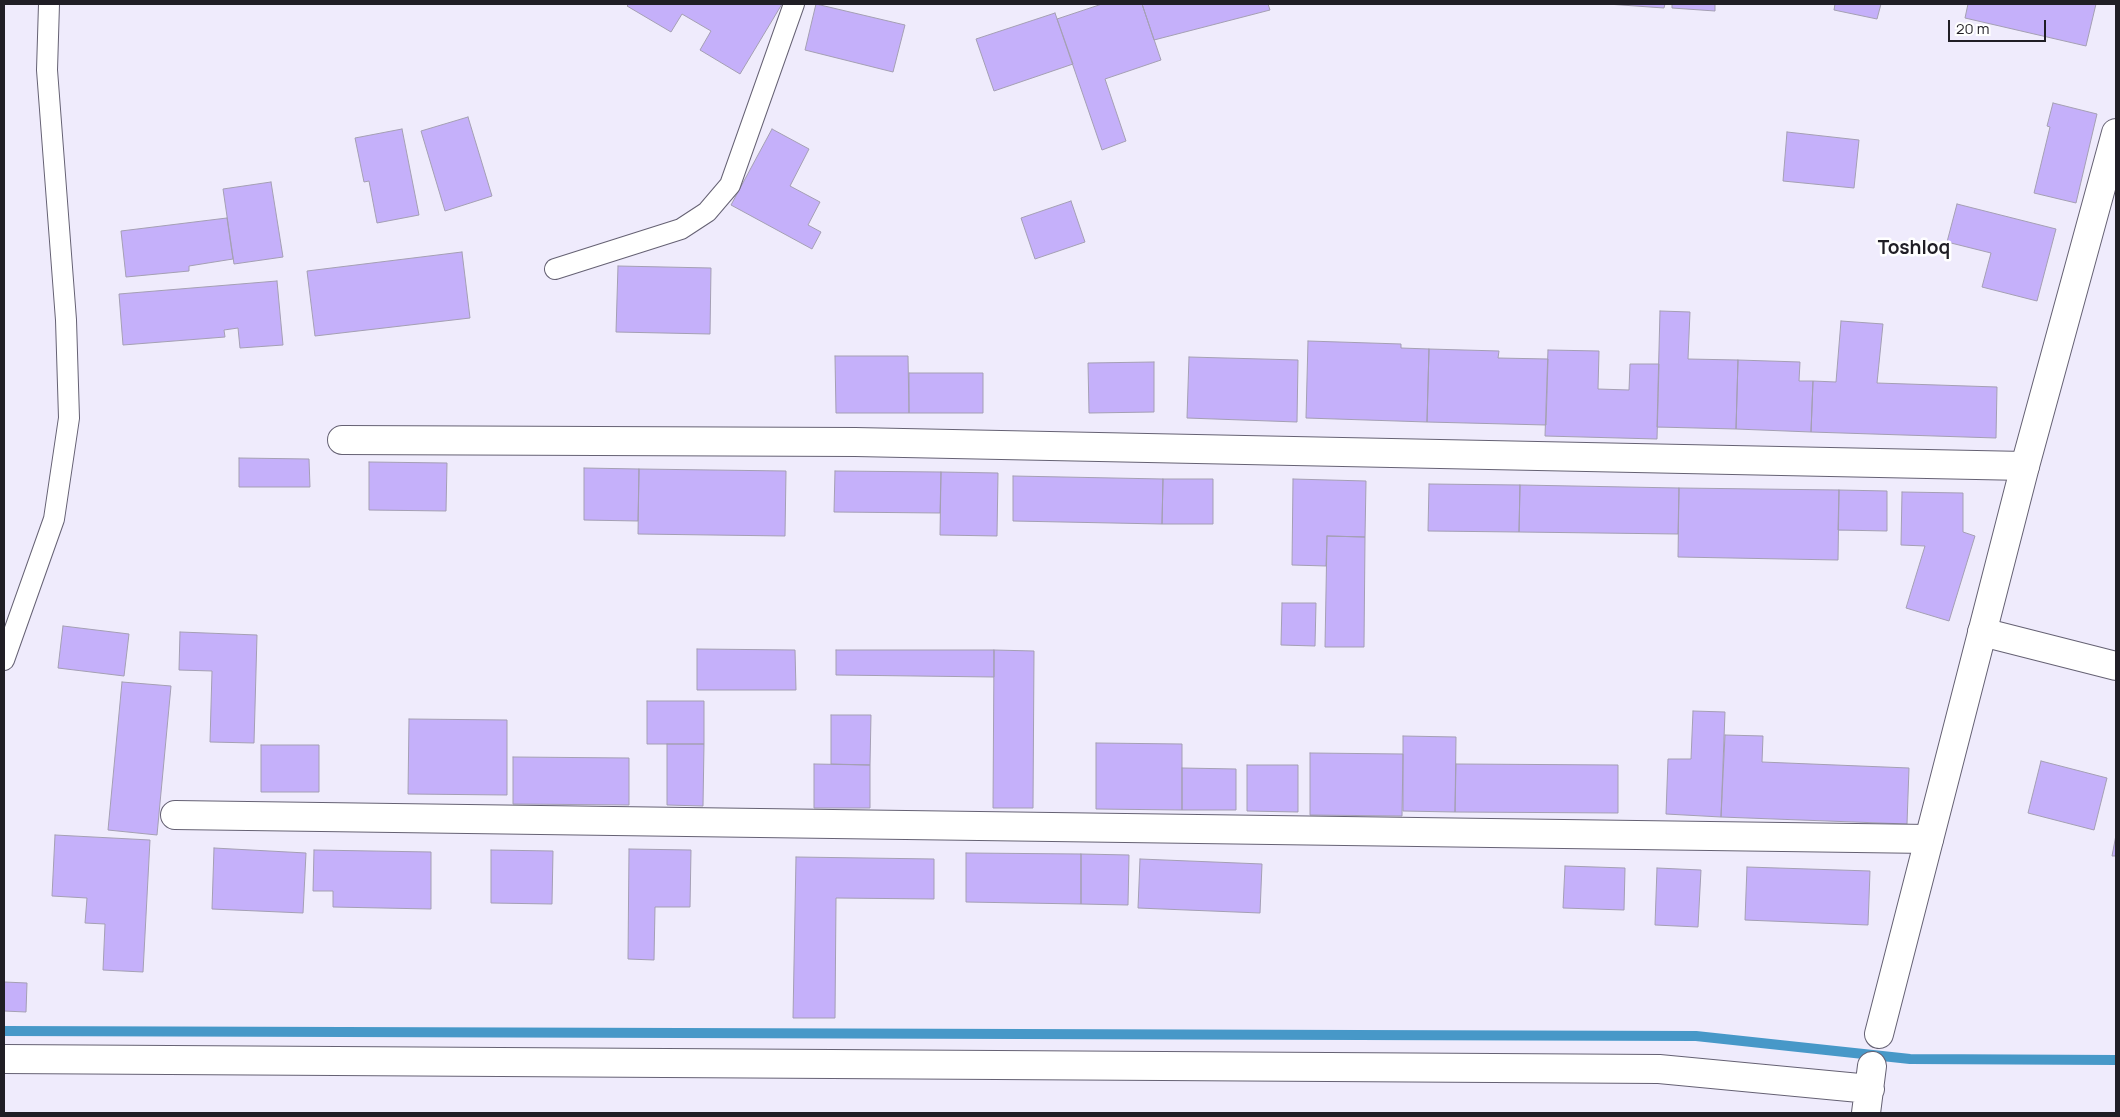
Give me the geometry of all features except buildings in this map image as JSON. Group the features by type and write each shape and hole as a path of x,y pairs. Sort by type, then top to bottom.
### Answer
{"street":[{"path":"4,1059 1659,1069 1869,1089 1879,1034 1982,632 2116,132"},
{"path":"342,440 865,442 2025,466"},
{"path":"1982,632 2116,666"},
{"path":"175,816 1929,839"}],"lane":[{"path":"4,660 54,519 69,418 66,320 47,70 49,4"},
{"path":"555,269 680,229 707,212 730,185 794,4"}],"waterway":[{"path":"4,1031 1696,1036 1910,1059 2116,1060"}],"district":[{"name":"Toshloq","path":"1914,249"}]}
